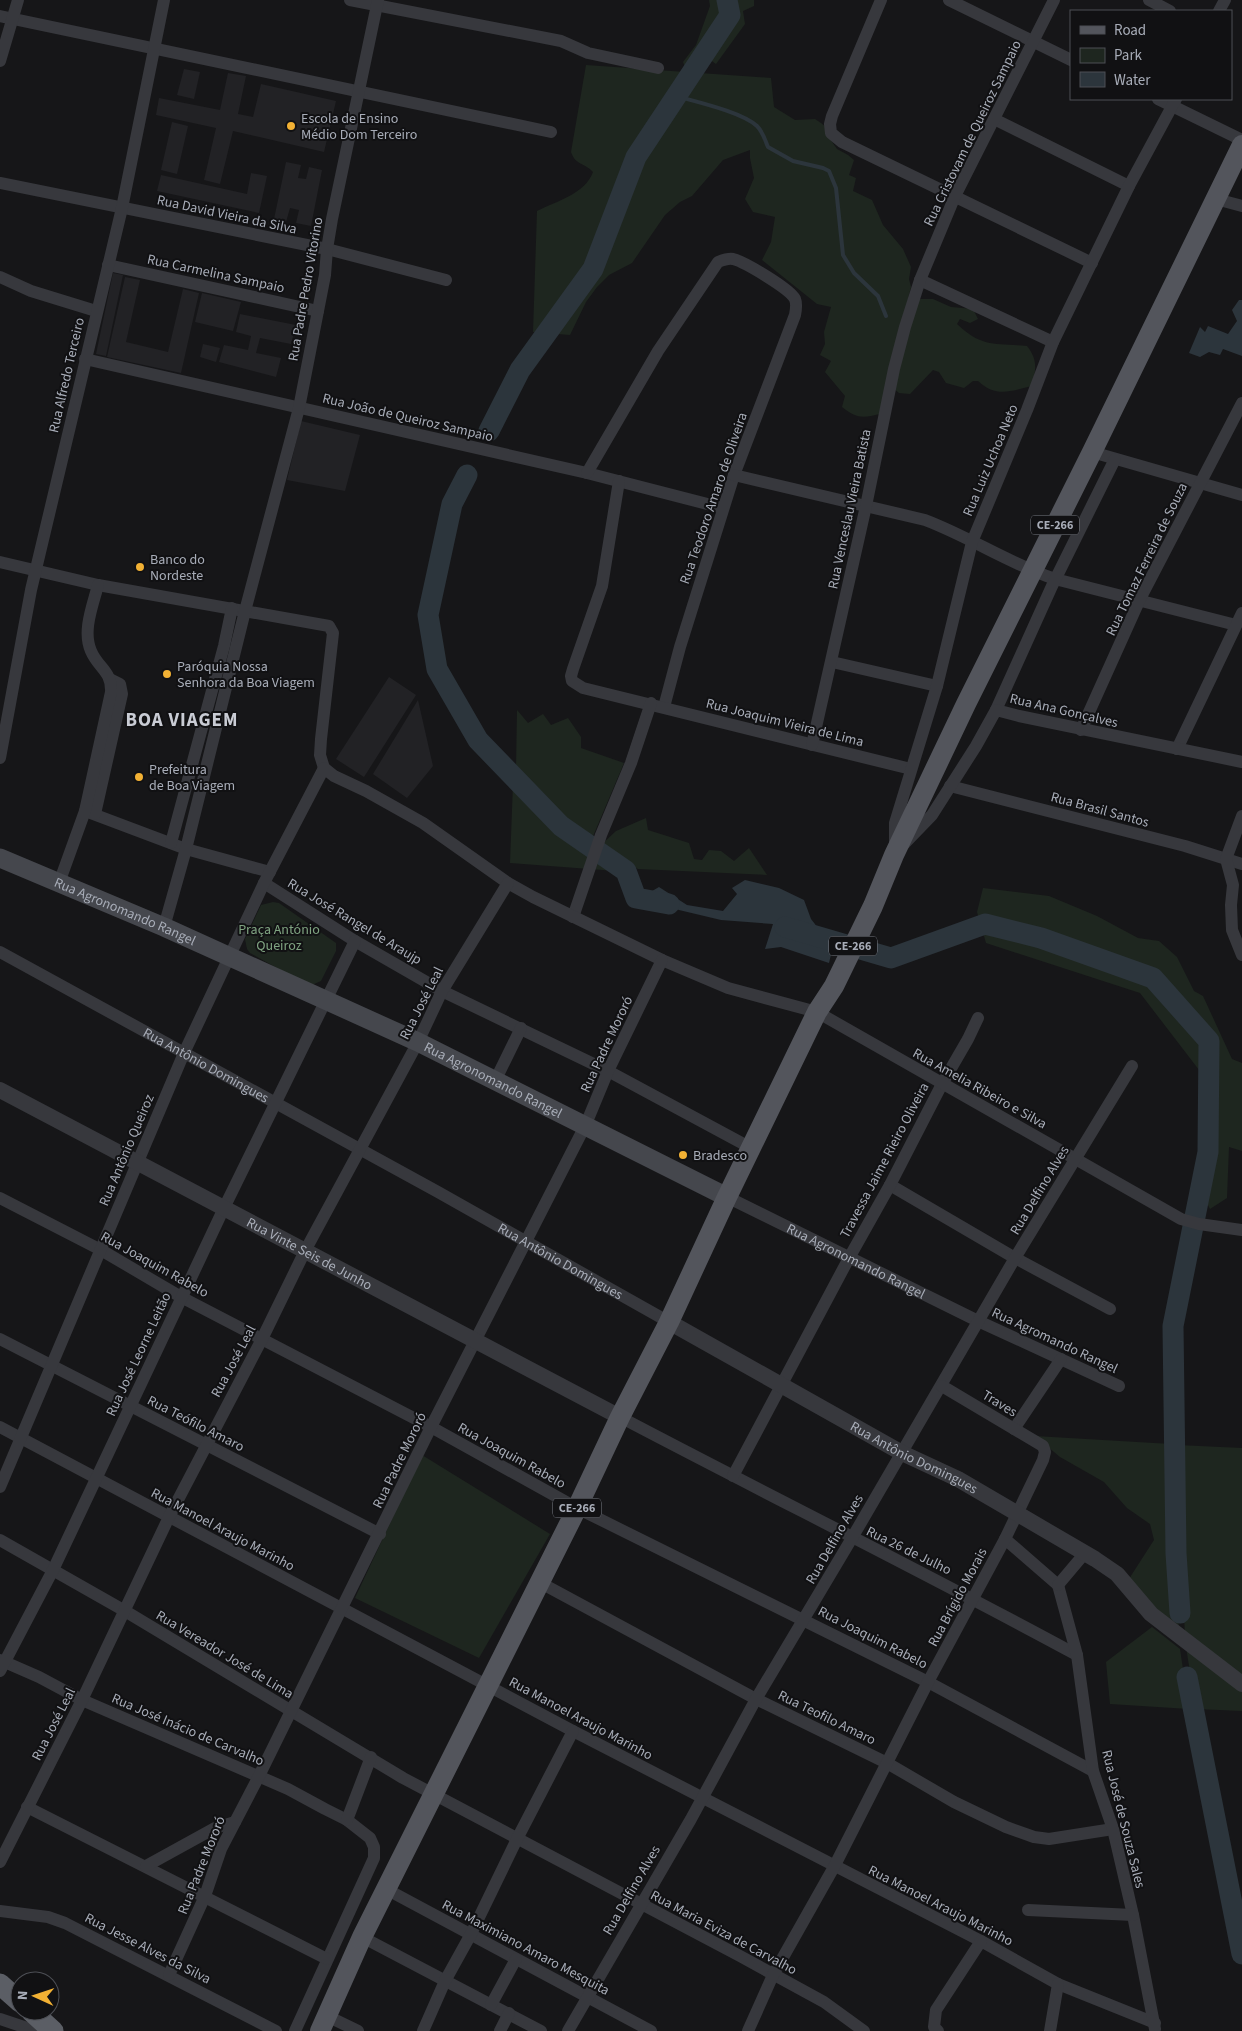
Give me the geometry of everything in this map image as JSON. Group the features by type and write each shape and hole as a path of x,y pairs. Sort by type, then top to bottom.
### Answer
{"highway":[{"path":"0,1984 10,1993"},
{"path":"42,2021 53,2031"}],"main road":[{"name":"CE-266","path":"324,2024 362,1937 669,1322 727,1197 818,1012 834,986 966,704 1242,145"},
{"name":"Rua Agronomando Rangel","path":"0,858 164,927 326,1002 418,1042 586,1124 727,1197"}],"street":[{"path":"0,61 6,17 18,0"},
{"name":"Rua Alfredo Terceiro","path":"0,758 25,622 96,311 122,208 164,0"},
{"path":"350,0 378,3 561,41 588,53 658,68"},
{"path":"881,0 832,116 831,132 835,138 1092,263"},
{"path":"949,0 1070,60"},
{"name":"Rua Cristovam de Queiroz Sampaio","path":"920,280 955,196 1054,0"},
{"path":"1149,0 1168,10"},
{"name":"Rua Padre Pedro Vitorino","path":"164,927 186,849 298,408 327,263 327,249 378,3"},
{"path":"6,17 551,132"},
{"path":"1175,102 1242,140"},
{"name":"Rua Luiz Uchoa Neto","path":"894,855 895,823 937,686 972,542 1053,342 1129,186 1175,102"},
{"path":"994,119 1129,186"},
{"name":"Rua David Vieira da Silva","path":"0,183 327,249 446,280"},
{"path":"1216,199 1242,206"},
{"name":"Rua Teodoro Amaro de Oliveira","path":"573,917 601,835 680,647 734,475 795,315 796,302 794,297 770,279 738,261 728,259 718,262 658,351 587,473"},
{"name":"Rua Carmelina Sampaio","path":"108,265 318,311"},
{"path":"0,277 31,291 96,311"},
{"path":"920,280 1053,342"},
{"name":"Rua Venceslau Vieira Batista","path":"812,744 832,662 894,369 920,280"},
{"name":"Rua João de Queiroz Sampaio","path":"85,359 587,473 724,508"},
{"name":"Rua Tomaz Ferreira de Souza","path":"1081,730 1140,600 1242,404"},
{"path":"1092,452 1242,495"},
{"path":"996,710 1055,579 1115,459"},
{"path":"734,475 925,520 952,530 972,542 1032,571 1055,579 1236,625"},
{"name":"Rua Joaquim Vieira de Lima","path":"619,481 602,586 571,676 576,685 911,769"},
{"path":"0,562 98,585 329,626 333,630 320,755 324,768"},
{"path":"59,883 90,813 111,692 110,679 91,652 87,639 98,585"},
{"path":"170,843 224,646 232,608"},
{"path":"1177,749 1242,613"},
{"path":"832,662 937,686"},
{"name":"Rua Ana Gonçalves","path":"894,855 932,815 976,746 996,710 1081,730 1242,762"},
{"name":"Rua Antônio Queiroz","path":"0,1487 22,1439 51,1366 184,1053 267,877 324,768"},
{"name":"Rua Amelia Ribeiro e Silva","path":"324,768 334,776 366,791 423,823 508,883 573,917 662,960 728,988 818,1012 1181,1219 1198,1224 1242,1230"},
{"name":"Rua Brasil Santos","path":"950,786 1185,846 1242,864"},
{"name":"Rua José Rangel de Araujp","path":"90,813 267,877 354,941 442,992 608,1072 751,1148"},
{"path":"1242,816 1226,859 1233,885 1231,905 1232,930 1242,955"},
{"name":"Rua José Leal","path":"0,1862 82,1700 169,1517 262,1339 305,1251 418,1042 442,992 508,883"},
{"name":"Rua José Leorne Leitão","path":"2,1665 53,1570 181,1297 354,941"},
{"name":"Rua Antônio Domingues","path":"0,952 276,1102 902,1453 958,1480 1085,1553 1117,1574 1151,1614 1242,1684"},
{"name":"Rua Padre Mororó","path":"169,1975 205,1896 221,1849 475,1341 586,1124 608,1072 662,960"},
{"name":"Travessa Jaime Rieiro Oliveira","path":"733,1476 978,1018"},
{"path":"496,1079 520,1028"},
{"name":"Rua Delfino Alves","path":"568,2031 702,1798 756,1699 942,1386 1015,1258 1132,1066"},
{"name":"Rua Vinte Seis de Junho","path":"0,1090 620,1418"},
{"path":"890,1185 1015,1258 1110,1309"},
{"name":"Rua Agronomando Rangel","path":"727,1197 978,1321"},
{"name":"Rua Joaquim Rabelo","path":"0,1198 101,1250 181,1297 432,1427 577,1508 928,1682 1093,1771"},
{"name":"Rua Agromando Rangel","path":"978,1321 1119,1386"},
{"name":"Rua Teófilo Amaro","path":"0,1339 380,1534"},
{"path":"1014,1429 1061,1359"},
{"name":"Traves","path":"942,1386 1043,1446"},
{"name":"Rua 26 de Julho","path":"620,1418 974,1599 1076,1655"},
{"name":"Rua Manoel Araujo Marinho","path":"0,1427 487,1686 834,1867 981,1941 1058,1984 1155,2027"},
{"name":"Rua Brígido Morais","path":"748,2031 774,1976 834,1867 928,1682 1005,1539 1044,1460 1045,1452 1043,1446"},
{"path":"1005,1539 1058,1585 1085,1553"},
{"name":"Rua Vereador José de Lima","path":"0,1540 434,1794"},
{"name":"Rua Teofilo Amaro","path":"539,1582 756,1699 887,1763 954,1802 1006,1827 1034,1837 1064,1838 1112,1829"},
{"name":"Rua José de Souza Sales","path":"1058,1585 1076,1655 1093,1771 1112,1829 1133,1915 1155,2027"},
{"name":"Rua José Inácio de Carvalho","path":"2,1665 39,1677 82,1700 288,1789 347,1820 370,1838 374,1847 374,1858 327,1959"},
{"path":"423,2031 445,1981 471,1934 517,1839 573,1731"},
{"path":"347,1820 371,1758"},
{"name":"Rua Maria Eviza de Carvalho","path":"434,1794 824,2002 864,2031"},
{"path":"28,1807 327,1959 295,2031"},
{"path":"146,1866 215,1828 235,1822"},
{"name":"Rua Maximiano Amaro Mesquita","path":"386,1889 586,1998 651,2031"},
{"path":"1028,1910 1133,1915"},
{"name":"Rua Jesse Alves da Silva","path":"0,1912 48,1918 65,1923 276,2031"},
{"path":"362,1937 541,2031"},
{"path":"938,2031 934,2026 936,2010 981,1941"},
{"path":"491,2004 516,1959"},
{"path":"1050,2031 1058,1984"},
{"path":"500,2031 509,2013"},
{"path":"0,2019 36,2031"},
{"path":"324,2024 358,2031"}],"shaded area":[{"path":"184,69 200,72 194,99 177,95"},
{"path":"228,73 246,76 238,114 253,117 261,84 336,101 324,152 233,131 220,184 204,180 216,128 156,115 159,98 220,110"},
{"path":"172,122 188,126 177,174 161,170"},
{"name":"Escola de Ensino Médio Dom Terceiro","path":"286,162 301,165 298,178 306,179 309,167 322,170 311,226 296,223 299,210 290,208 286,222 274,219"},
{"path":"251,173 267,176 259,213 157,191 161,175 247,194"},
{"path":"113,273 123,275 106,356 96,354"},
{"path":"125,277 140,280 126,342 168,352 183,289 199,293 181,373 107,357"},
{"path":"202,293 241,302 233,331 195,322"},
{"path":"240,314 296,325 291,344 260,338 256,353 281,358 276,377 219,362 224,345 248,350 251,336 236,332"},
{"path":"203,344 220,348 216,362 200,357"},
{"path":"301,421 360,435 345,491 287,480"},
{"path":"389,677 416,695 364,777 336,759"},
{"path":"418,700 433,766 407,798 373,774"}],"green space":[{"path":"709,0 754,0 754,6 743,11 745,24 716,64 709,59 685,67 683,62 696,45 710,6"},
{"path":"586,65 771,78 774,107 795,120 815,119 826,127 830,139 837,149 854,160 849,175 856,178 853,191 872,200 883,225 903,249 911,267 909,279 911,287 880,414 856,416 842,407 845,396 825,372 831,361 820,355 825,344 824,332 831,307 817,304 762,260 771,242 775,217 753,212 745,199 754,178 750,150 723,160 692,196 680,202 665,215 632,263 609,275 597,287 586,302 570,335 533,332 537,211 570,196 584,186 593,172 575,160 571,152"},
{"path":"918,299 933,299 951,307 973,309 978,319 970,323 960,319 957,324 966,332 982,341 1027,346 1031,351 1035,365 1032,386 1004,392 991,390 978,381 973,381 964,388 946,383 939,372 933,370 910,394 899,393 893,388"},
{"path":"517,710 528,723 543,714 551,725 568,718 581,737 581,748 624,763 591,841 564,821 516,769"},
{"path":"513,783 554,827 616,871 510,863"},
{"path":"646,818 648,830 689,843 694,859 702,860 709,850 721,851 734,861 749,848 767,875 638,869 601,845 616,831"},
{"path":"983,888 1049,896 1097,916 1138,938 1159,941 1177,957 1194,991 1203,996 1232,1059 1242,1063 1242,1151 1229,1147 1227,1198 1210,1209 1196,1182 1209,1083 1140,993 986,943 977,912"},
{"name":"Praça António Queiroz","path":"273,902 279,903 336,943 336,951 321,981 312,985 306,984 250,953 247,949 245,939 261,905"},
{"path":"1035,1436 1171,1444 1179,1632 1127,1582 1154,1540 1150,1524 1127,1508 1104,1482 1060,1457"},
{"path":"1178,1445 1242,1448 1242,1681 1185,1638"},
{"path":"422,1455 550,1534 479,1658 355,1598"},
{"path":"1152,1627 1180,1649 1189,1709 1110,1704 1106,1662"},
{"path":"1186,1647 1242,1688 1242,1711 1196,1709"}],"water":[{"path":"1239,300 1242,300 1242,356 1223,349 1220,355 1209,352 1200,357 1189,353 1200,327 1205,332 1208,326 1228,334 1237,321 1232,310"},
{"path":"623,872 647,894 659,887 687,905 723,911 737,894 732,888 745,880 779,888 804,900 811,919 818,928 807,943 833,946 829,963 781,947 765,949 773,924 721,920 658,905 632,896"}],"waterway":[{"path":"489,431 520,370 593,269 636,157 730,15 727,0"},
{"path":"676,96 741,116 759,128 768,147 793,161 829,171 836,188 843,255 854,273 878,296 886,316"},
{"path":"467,475 452,504 428,615 437,669 478,740 561,826 626,871 636,898 669,904"},
{"path":"785,927 891,958 985,924 1041,938 1153,978 1209,1041 1208,1152 1173,1326 1176,1553 1180,1613"},
{"path":"1187,1677 1242,1954"}],"place":[{"name":"Escola de Ensino Médio Dom Terceiro","path":"291,126"},
{"name":"Banco do Nordeste","path":"140,567"},
{"name":"Paróquia Nossa Senhora da Boa Viagem","path":"167,674"},
{"name":"Prefeitura de Boa Viagem","path":"139,777"},
{"name":"Bradesco","path":"683,1155"}],"district":[{"name":"BOA VIAGEM","path":"182,719"}]}
